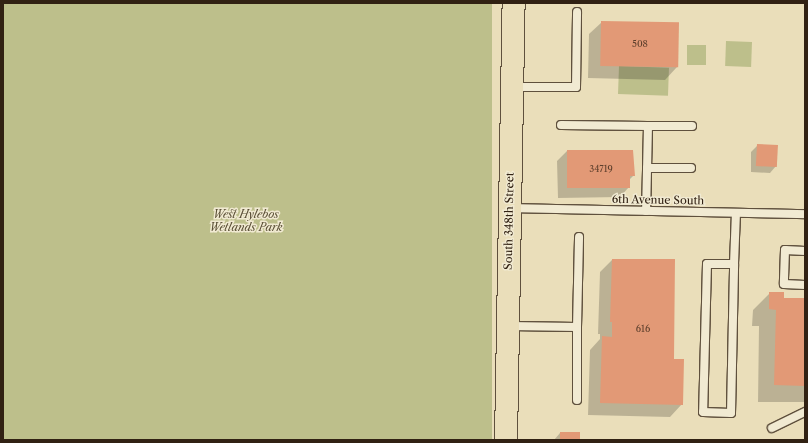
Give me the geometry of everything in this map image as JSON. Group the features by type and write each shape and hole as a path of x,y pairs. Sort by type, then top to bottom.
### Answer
{"main road":[{"name":"South 348th Street","path":"506,440 514,3"}],"lane":[{"path":"512,87 576,87 577,12"},
{"path":"561,125 692,126"},
{"path":"646,211 648,126"},
{"path":"647,168 691,168"},
{"name":"6th Avenue South","path":"510,208 805,214"},
{"path":"734,264 707,264 703,412 731,412 736,213"},
{"path":"577,400 579,237"},
{"path":"805,251 785,250 784,284 805,285"},
{"path":"508,326 578,327"},
{"path":"772,428 805,412"}],"green space":[{"name":"West Hylebos Wetlands Park","path":"3,3 492,3 492,440 3,440"},
{"path":"726,41 752,42 751,67 725,66"},
{"path":"687,45 706,45 706,65 687,65"},
{"path":"619,66 669,68 668,96 618,94"}],"building":[{"path":"601,21 679,22 678,67 600,66"},
{"path":"757,144 778,145 777,167 756,166"},
{"path":"567,150 633,150 635,176 630,176 630,188 567,188"},
{"path":"612,259 675,259 674,359 684,359 683,405 600,403 602,336 612,337 612,322 610,322"},
{"path":"769,292 784,292 784,298 805,298 805,386 774,385 776,310 769,309"},
{"path":"560,432 580,432 580,440 560,440"}]}
